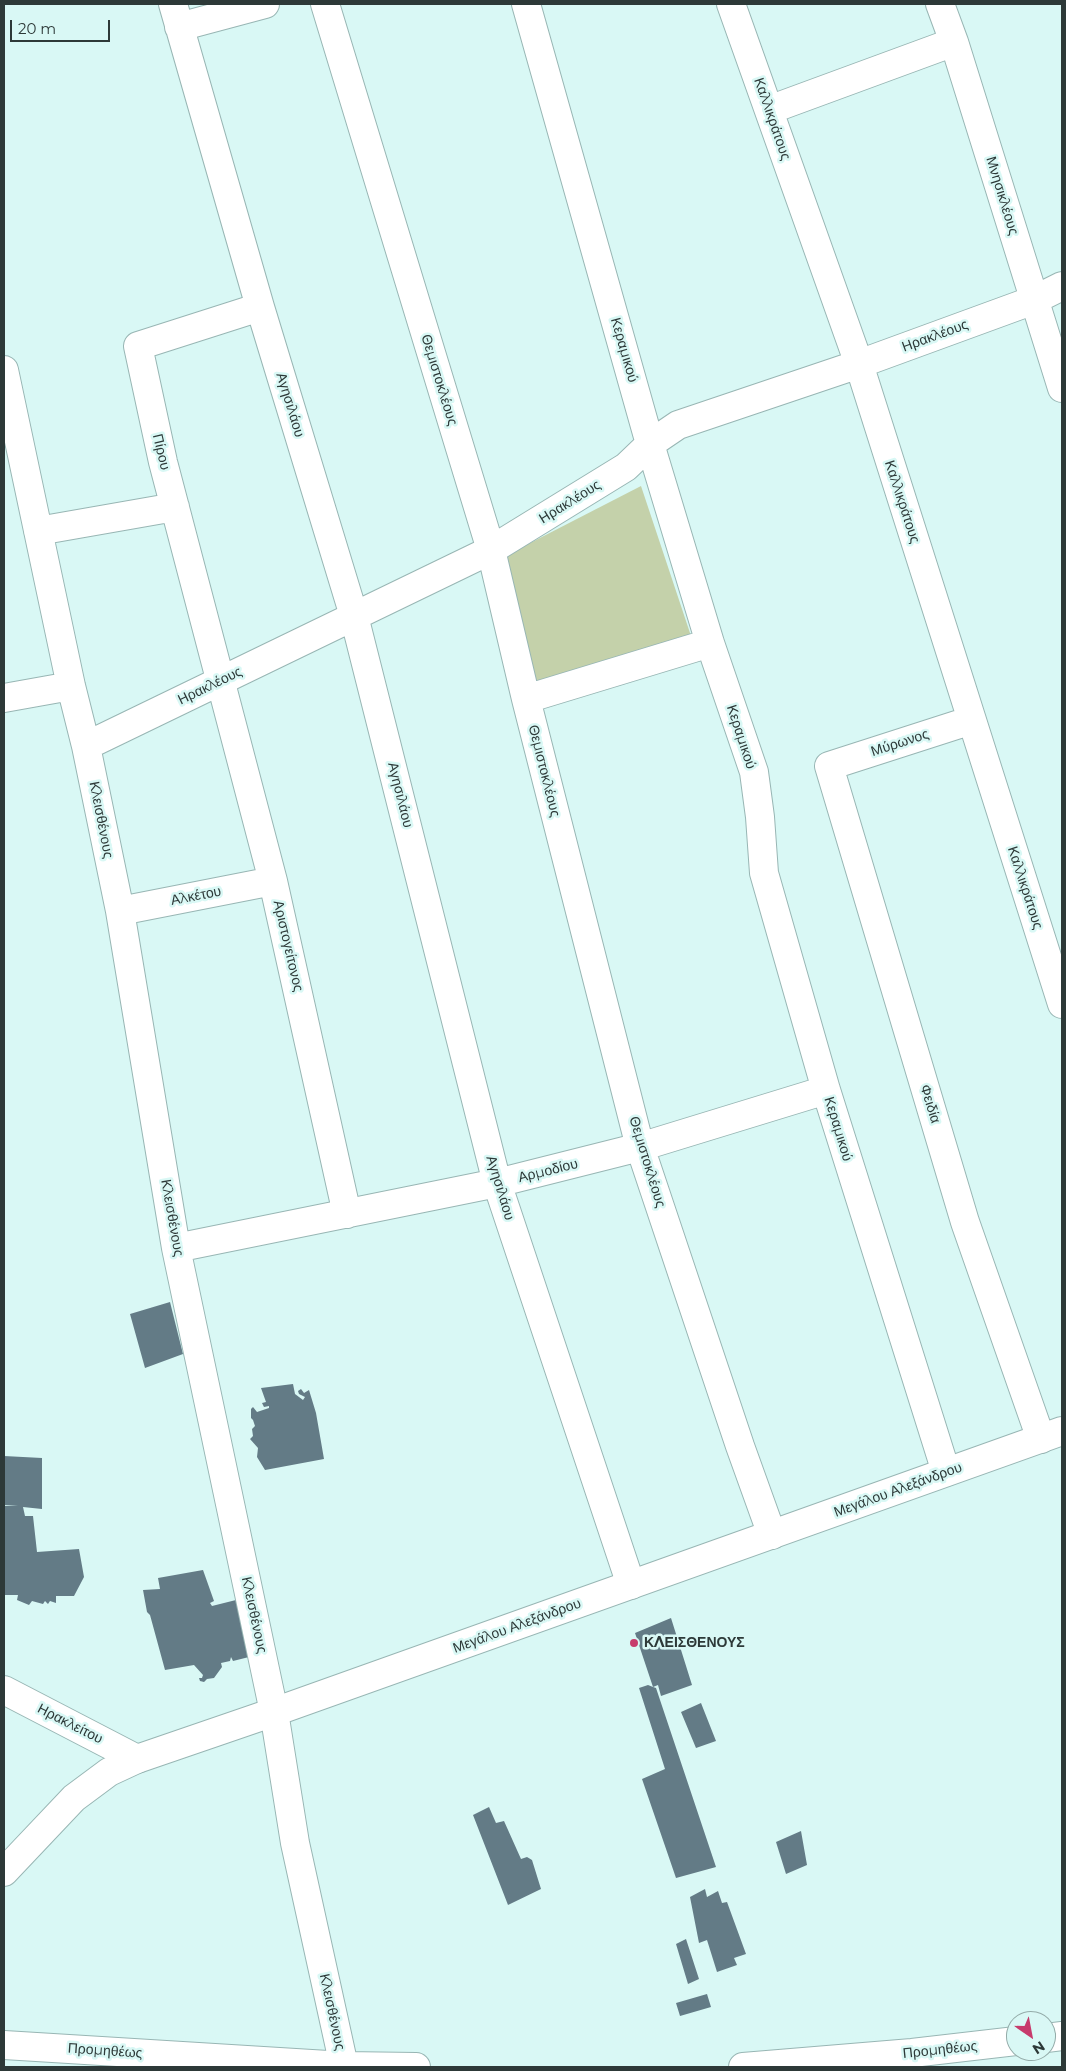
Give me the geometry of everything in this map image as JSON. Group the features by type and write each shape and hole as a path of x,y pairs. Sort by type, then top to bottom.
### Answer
{"street":[{"path":"176,15 265,4"},
{"name":"Θεμιστοκλέους","path":"325,4 491,550 526,699 640,1147 740,1446 772,1535"},
{"name":"Κεραμικού","path":"526,4 650,444 710,643 754,772 760,817 764,873 826,1090 946,1472"},
{"name":"Καλλικράτους","path":"732,4 859,364 1062,1004"},
{"name":"Μνησικλέους","path":"940,4 954,42 1062,388"},
{"name":"Αγησιλάου","path":"176,15 260,306 354,616 497,1183 631,1585"},
{"path":"769,110 954,42"},
{"name":"Ηρακλέους","path":"86,746 491,550 626,467 650,444 678,425 859,364 1034,300 1062,286"},
{"name":"Πίρου","path":"222,680 163,462 138,346 260,306"},
{"name":"Κλεισθένους","path":"4,370 9,420 38,531 70,686 86,746 120,911 176,1248 274,1712 295,1843 344,2066"},
{"path":"38,531 175,507"},
{"path":"526,699 710,643"},
{"name":"Αριστογείτονος","path":"222,680 273,881 347,1214"},
{"path":"4,698 70,686"},
{"name":"Μύρωνος","path":"829,766 972,720"},
{"name":"Φειδία","path":"829,766 965,1222 1052,1435"},
{"name":"Αλκέτου","path":"120,911 273,881"},
{"name":"Αρμοδίου","path":"176,1248 497,1183 640,1147 826,1090"},
{"name":"Μεγάλου Αλεξάνδρου","path":"4,1872 74,1798 108,1772 137,1759 1052,1435"},
{"name":"Ηρακλείτου","path":"4,1690 137,1759"},
{"name":"Προμηθέως","path":"744,2067 912,2053 1006,2042"},
{"name":"Προμηθέως","path":"4,2044 344,2066 416,2067"}],"green space":[{"path":"641,486 691,636 533,689 501,558"}],"building":[{"path":"170,1302 183,1354 145,1368 130,1314"},
{"path":"293,1384 295,1394 303,1400 305,1397 299,1394 298,1391 301,1389 304,1393 309,1390 316,1413 324,1459 265,1470 257,1457 258,1448 250,1439 253,1436 252,1429 255,1426 251,1418 251,1409 253,1407 257,1412 269,1408 269,1406 264,1407 262,1403 266,1402 261,1388"},
{"path":"4,1456 42,1458 42,1509 23,1507 25,1516 33,1516 37,1552 79,1549 84,1577 74,1596 56,1596 56,1603 50,1601 48,1604 45,1601 43,1604 32,1601 29,1605 17,1600 18,1595 4,1595 4,1506 18,1506 4,1505"},
{"path":"203,1570 214,1601 210,1603 212,1606 236,1600 249,1657 233,1661 231,1657 230,1661 221,1663 222,1667 214,1678 207,1679 204,1682 200,1681 199,1678 202,1678 203,1675 194,1665 165,1670 150,1615 147,1612 143,1590 160,1589 158,1578"},
{"path":"671,1618 692,1685 661,1696 658,1685 653,1687 635,1633"},
{"path":"648,1685 656,1688 716,1867 676,1878 642,1779 665,1769 639,1688"},
{"path":"701,1703 716,1741 696,1748 681,1712"},
{"path":"489,1807 496,1823 504,1821 521,1859 527,1857 532,1860 541,1889 508,1905 473,1815"},
{"path":"801,1831 807,1865 786,1874 776,1842"},
{"path":"705,1889 707,1897 718,1891 722,1903 727,1902 746,1954 734,1958 737,1965 717,1972 707,1940 699,1943 690,1897"},
{"path":"686,1939 699,1979 688,1984 676,1944"},
{"path":"707,1994 711,2007 680,2016 676,2003"}],"place":[{"name":"ΚΛΕΙΣΘΕΝΟΥΣ","path":"634,1643"}]}
